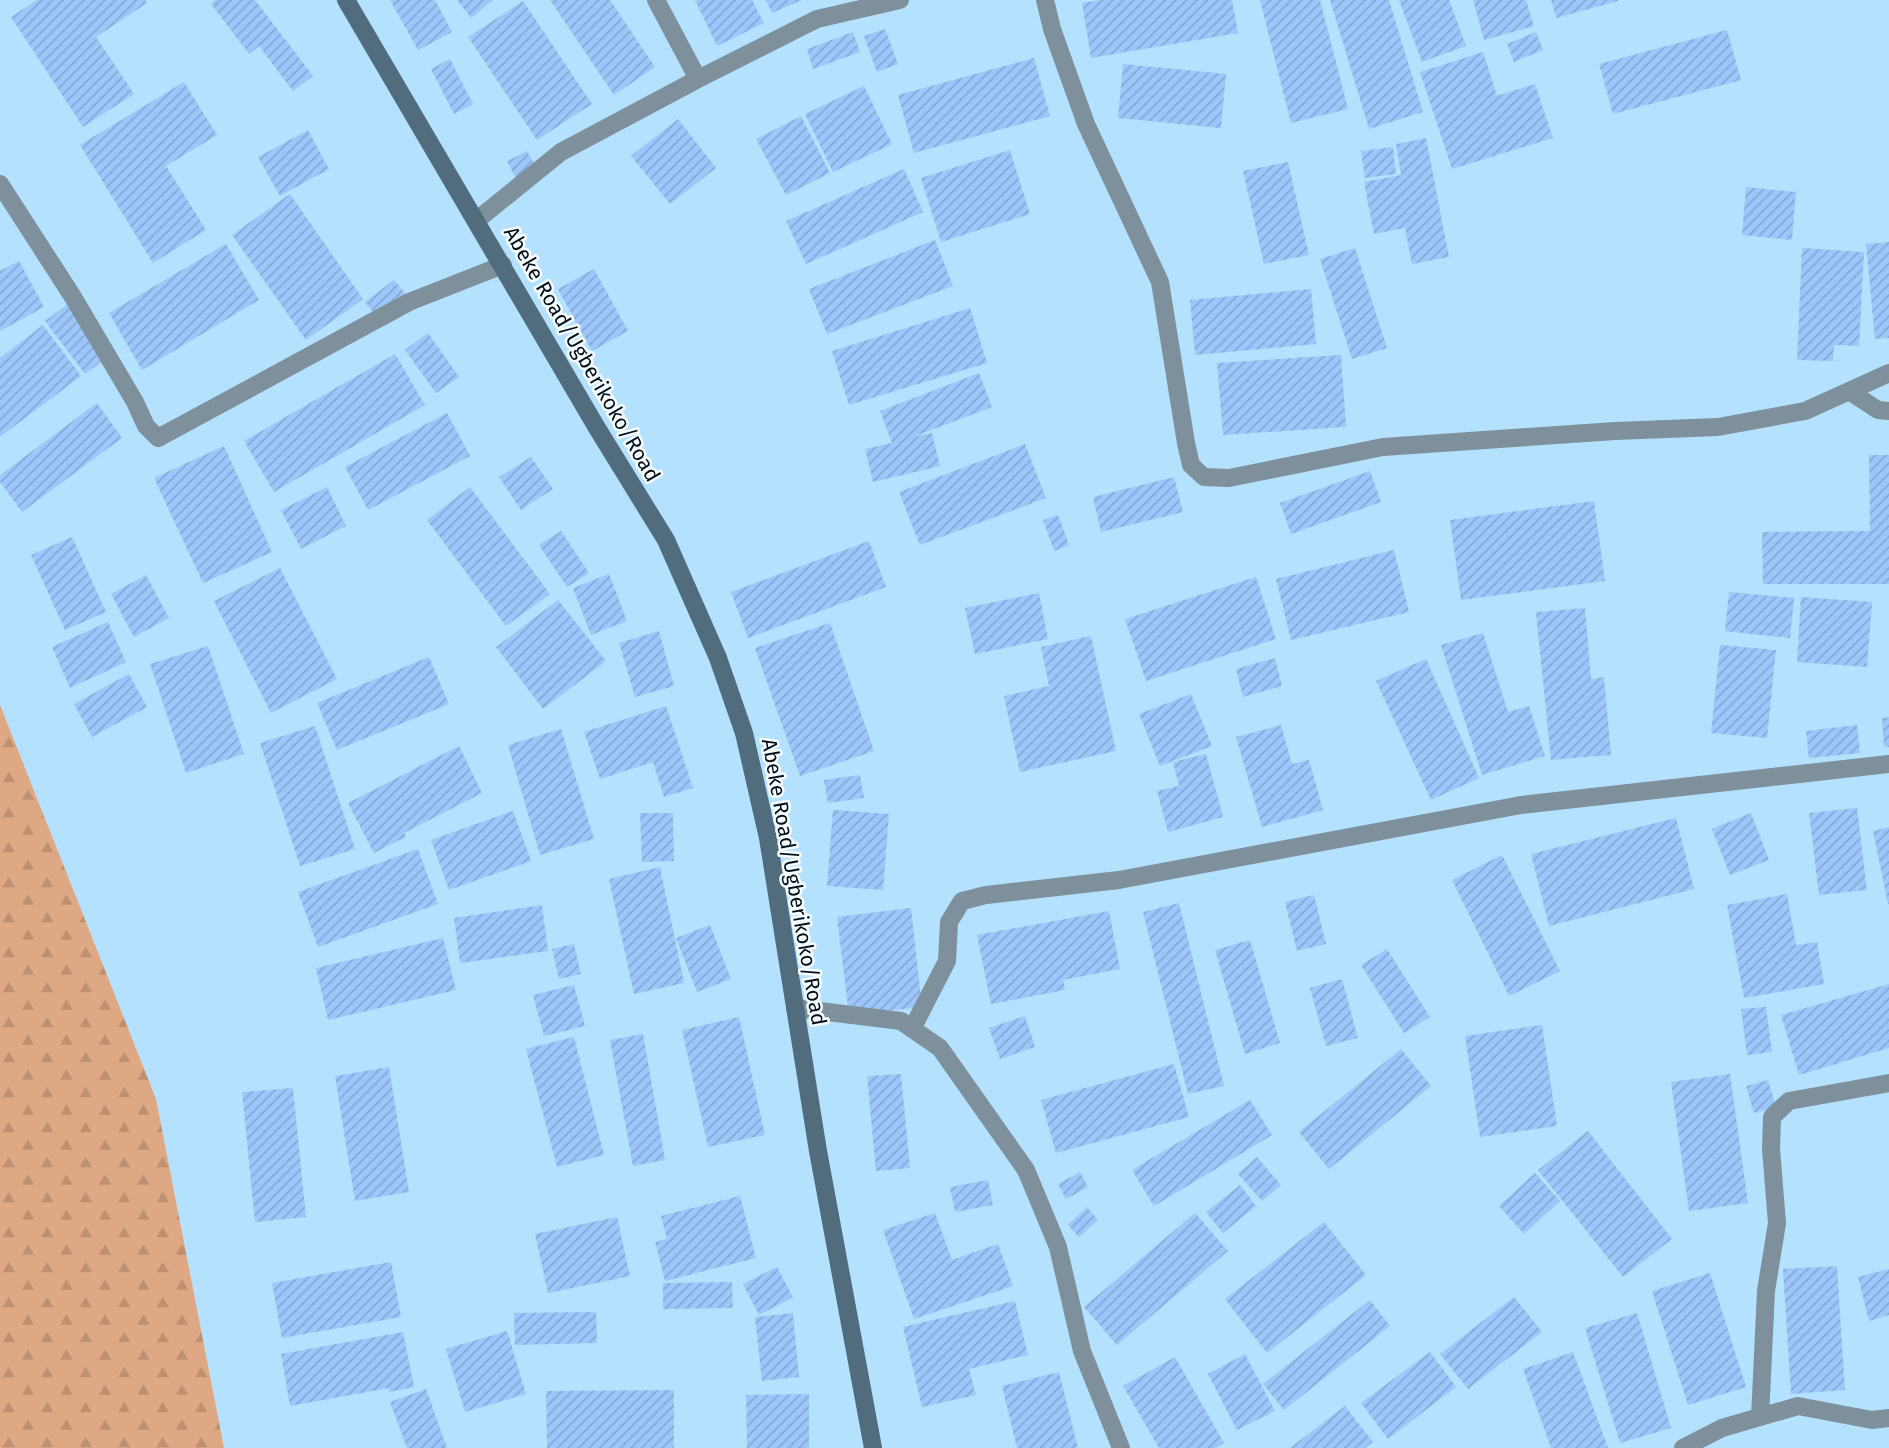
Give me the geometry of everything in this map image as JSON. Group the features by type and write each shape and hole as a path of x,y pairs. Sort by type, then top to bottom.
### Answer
{"street":[{"name":"Abeke Road/Ugberikoko/Road","path":"346,0 597,428 666,540 718,658 744,733 768,838 818,1151 873,1448"},
{"path":"656,0 698,79"},
{"path":"477,220 561,152 698,79 817,19 900,0"},
{"path":"1045,0 1052,29 1086,124 1160,282 1191,465 1205,477 1229,478 1383,447 1615,431 1718,427 1805,411 1889,373"},
{"path":"0,184 73,297 135,402 146,426 158,438 409,302 503,265"},
{"path":"1849,391 1878,410 1889,411"},
{"path":"912,1029 947,961 949,922 962,901 986,895 1119,880 1521,805 1889,764"},
{"path":"795,1008 901,1021 940,1048 1026,1170 1058,1247 1082,1351 1121,1448"},
{"path":"1760,1417 1766,1291 1777,1223 1771,1149 1772,1117 1789,1101 1889,1083"},
{"path":"1683,1448 1722,1428 1798,1406 1872,1420 1889,1418"}],"green space":[{"path":"0,705 156,1099 224,1448 0,1448"}],"building":[{"path":"37,0 145,0 147,3 96,37 134,94 83,127 11,17"},
{"path":"216,0 255,0 313,76 293,91 259,46 249,54 211,4"},
{"path":"390,0 435,0 452,32 418,50"},
{"path":"457,0 493,0 471,18"},
{"path":"550,0 610,0 655,67 614,95"},
{"path":"695,0 752,0 764,23 717,46"},
{"path":"766,0 802,0 772,13"},
{"path":"1101,0 1232,0 1238,33 1091,58 1082,3"},
{"path":"1260,0 1320,0 1348,109 1291,123"},
{"path":"1330,0 1389,0 1423,112 1369,129"},
{"path":"1399,0 1449,0 1466,46 1422,62"},
{"path":"1473,0 1526,0 1534,26 1484,40"},
{"path":"1551,0 1618,0 1618,1 1556,18"},
{"path":"523,1 592,104 537,140 468,37"},
{"path":"885,29 898,64 877,72 864,36"},
{"path":"1727,30 1741,80 1613,114 1599,64"},
{"path":"853,32 860,52 813,69 807,49"},
{"path":"1536,32 1543,50 1514,62 1507,44"},
{"path":"1483,52 1497,96 1535,84 1553,138 1452,169 1420,72"},
{"path":"1034,58 1050,116 914,153 898,95"},
{"path":"450,59 473,104 454,114 431,69"},
{"path":"1123,64 1226,74 1221,128 1118,118"},
{"path":"184,82 217,135 166,166 206,230 153,263 80,145"},
{"path":"864,86 892,144 833,172 805,114"},
{"path":"801,116 830,173 786,195 756,139"},
{"path":"678,119 716,168 670,204 631,156"},
{"path":"308,130 329,169 280,196 258,157"},
{"path":"1426,138 1449,257 1412,264 1405,228 1374,234 1364,182 1401,175 1396,144"},
{"path":"1393,147 1396,174 1365,178 1361,151"},
{"path":"1010,150 1030,214 941,242 921,178"},
{"path":"527,151 536,167 515,177 507,161"},
{"path":"1288,162 1309,255 1264,264 1243,171"},
{"path":"904,169 923,212 806,264 786,221"},
{"path":"1746,187 1796,192 1792,240 1742,235"},
{"path":"290,194 363,299 306,340 232,235"},
{"path":"935,240 953,286 827,334 809,289"},
{"path":"1889,242 1889,338 1875,339 1866,244"},
{"path":"226,244 259,300 142,370 109,313"},
{"path":"1355,248 1387,348 1352,359 1320,259"},
{"path":"1802,248 1864,252 1859,346 1834,345 1833,361 1797,360"},
{"path":"19,261 44,307 0,331 0,271"},
{"path":"594,269 628,331 592,351 558,289"},
{"path":"394,280 409,298 380,321 365,302"},
{"path":"1311,289 1316,344 1195,355 1190,300"},
{"path":"69,303 109,356 85,374 45,321"},
{"path":"970,308 987,363 849,405 832,351"},
{"path":"43,325 81,376 0,437 0,358"},
{"path":"428,333 459,377 436,393 405,350"},
{"path":"395,354 425,405 274,492 244,441"},
{"path":"1341,355 1346,427 1223,435 1217,363"},
{"path":"979,373 992,407 913,437 932,433 940,466 873,482 865,449 892,443 880,411"},
{"path":"97,403 122,438 22,512 0,482 0,475"},
{"path":"447,413 470,456 368,510 345,467"},
{"path":"1025,444 1046,498 920,545 899,492"},
{"path":"224,446 272,552 203,583 154,478"},
{"path":"1869,455 1889,455 1889,584 1763,584 1762,532 1870,531"},
{"path":"531,457 553,489 521,510 499,477"},
{"path":"1370,471 1381,502 1291,534 1280,503"},
{"path":"1174,477 1183,512 1101,532 1093,497"},
{"path":"327,487 346,526 301,549 281,510"},
{"path":"470,487 550,594 506,626 427,520"},
{"path":"1594,501 1605,581 1461,600 1450,520"},
{"path":"1058,515 1069,545 1054,551 1043,520"},
{"path":"561,531 589,573 567,587 539,545"},
{"path":"72,537 106,612 65,630 31,555"},
{"path":"869,541 886,587 748,638 731,592"},
{"path":"1394,550 1409,612 1291,640 1276,579"},
{"path":"280,568 337,679 271,713 214,601"},
{"path":"609,574 627,621 591,635 573,588"},
{"path":"146,575 169,618 134,637 111,594"},
{"path":"1256,577 1276,639 1146,681 1125,619"},
{"path":"1729,592 1794,598 1790,638 1725,631"},
{"path":"1039,593 1048,639 975,654 965,608"},
{"path":"1801,597 1872,602 1867,667 1797,662"},
{"path":"558,600 606,661 543,709 496,647"},
{"path":"1585,608 1591,679 1604,677 1611,755 1551,760 1536,612"},
{"path":"108,622 126,662 70,688 52,647"},
{"path":"830,623 874,751 800,776 755,648"},
{"path":"659,631 674,686 635,697 619,643"},
{"path":"1483,633 1508,712 1529,706 1545,756 1482,775 1441,645"},
{"path":"1091,636 1116,751 1020,772 1004,696 1049,686 1041,647"},
{"path":"1720,645 1776,650 1767,738 1711,733"},
{"path":"208,646 244,754 186,773 150,664"},
{"path":"429,657 449,704 337,750 317,703"},
{"path":"1275,658 1282,686 1243,697 1236,669"},
{"path":"1426,659 1479,778 1431,800 1376,681"},
{"path":"129,674 147,707 92,737 74,704"},
{"path":"1191,694 1212,746 1160,766 1139,714"},
{"path":"666,706 693,788 664,797 653,762 600,779 584,732"},
{"path":"1889,717 1889,747 1884,747 1882,718"},
{"path":"1281,725 1292,764 1309,760 1323,810 1262,827 1236,737"},
{"path":"1857,725 1860,753 1809,758 1806,731"},
{"path":"315,726 355,849 300,866 260,743"},
{"path":"561,729 594,839 540,855 508,745"},
{"path":"459,746 482,793 404,833 406,837 374,853 348,803"},
{"path":"1206,754 1223,817 1168,832 1157,791 1179,786 1173,762"},
{"path":"860,775 864,798 828,803 824,780"},
{"path":"1857,808 1867,890 1819,895 1809,813"},
{"path":"833,810 889,814 883,890 827,886"},
{"path":"513,811 531,861 449,890 431,840"},
{"path":"640,813 673,813 674,861 642,862"},
{"path":"1751,813 1769,860 1730,875 1712,829"},
{"path":"1676,818 1694,889 1549,926 1531,854"},
{"path":"1889,827 1889,904 1888,904 1873,831"},
{"path":"418,849 438,904 318,947 298,892"},
{"path":"1502,855 1560,971 1509,996 1452,880"},
{"path":"660,867 684,983 634,994 609,879"},
{"path":"1787,894 1796,945 1817,942 1824,984 1744,998 1727,905"},
{"path":"1314,895 1326,944 1297,951 1285,902"},
{"path":"1179,903 1224,1086 1188,1094 1143,912"},
{"path":"542,905 548,951 460,963 454,918"},
{"path":"911,908 922,1007 849,1015 837,917"},
{"path":"1109,911 1120,969 1063,980 1065,990 991,1004 977,935"},
{"path":"710,925 731,979 697,992 676,938"},
{"path":"443,938 456,990 328,1020 316,968"},
{"path":"1250,940 1280,1043 1245,1054 1215,950"},
{"path":"574,944 581,974 559,979 552,949"},
{"path":"1387,949 1430,1017 1404,1033 1361,965"},
{"path":"1342,979 1358,1038 1326,1046 1310,988"},
{"path":"1889,984 1889,1048 1799,1075 1781,1015"},
{"path":"574,985 585,1026 544,1036 533,995"},
{"path":"1766,1007 1772,1052 1747,1055 1741,1009"},
{"path":"1025,1016 1035,1047 1000,1059 989,1028"},
{"path":"739,1017 765,1135 708,1147 682,1030"},
{"path":"1542,1025 1557,1126 1480,1137 1465,1036"},
{"path":"643,1034 665,1160 633,1166 610,1040"},
{"path":"574,1037 604,1155 557,1167 526,1049"},
{"path":"1401,1049 1431,1086 1329,1169 1299,1132"},
{"path":"1174,1064 1189,1117 1056,1153 1041,1100"},
{"path":"389,1067 409,1192 355,1201 335,1076"},
{"path":"901,1074 910,1168 876,1171 867,1076"},
{"path":"1730,1074 1748,1203 1689,1211 1671,1082"},
{"path":"1768,1080 1776,1107 1754,1113 1746,1086"},
{"path":"293,1088 306,1217 255,1222 242,1092"},
{"path":"1250,1100 1272,1135 1154,1206 1132,1170"},
{"path":"1588,1131 1672,1239 1623,1277 1538,1170"},
{"path":"1257,1157 1281,1185 1262,1201 1238,1174"},
{"path":"1080,1172 1088,1187 1066,1199 1058,1184"},
{"path":"1535,1173 1560,1201 1524,1234 1499,1206"},
{"path":"988,1180 993,1205 955,1212 950,1187"},
{"path":"1240,1185 1256,1206 1223,1233 1206,1212"},
{"path":"740,1196 756,1258 665,1281 655,1242 667,1239 661,1216"},
{"path":"1087,1207 1098,1220 1079,1237 1068,1225"},
{"path":"935,1213 952,1260 998,1244 1013,1286 914,1319 883,1230"},
{"path":"1195,1213 1228,1251 1117,1345 1084,1307"},
{"path":"617,1217 630,1276 548,1293 535,1234"},
{"path":"1324,1222 1366,1275 1267,1353 1225,1299"},
{"path":"391,1262 401,1317 282,1338 272,1283"},
{"path":"1837,1266 1845,1390 1791,1394 1783,1269"},
{"path":"777,1267 793,1297 759,1315 743,1284"},
{"path":"1889,1269 1889,1315 1869,1321 1858,1277"},
{"path":"1710,1273 1746,1387 1688,1405 1652,1291"},
{"path":"732,1282 733,1308 663,1309 663,1283"},
{"path":"1514,1297 1542,1332 1468,1389 1440,1354"},
{"path":"1370,1300 1390,1326 1284,1410 1263,1384"},
{"path":"1015,1301 1028,1355 969,1369 976,1395 922,1407 903,1327"},
{"path":"596,1312 597,1343 515,1345 514,1313"},
{"path":"793,1313 799,1377 762,1381 755,1317"},
{"path":"1637,1313 1671,1428 1620,1443 1585,1328"},
{"path":"507,1331 526,1394 465,1412 446,1349"},
{"path":"403,1332 414,1387 389,1392 389,1388 290,1406 281,1354"},
{"path":"1430,1352 1456,1387 1388,1439 1361,1403"},
{"path":"1573,1352 1608,1448 1551,1448 1523,1369"},
{"path":"1245,1354 1275,1411 1237,1430 1208,1374"},
{"path":"1175,1357 1224,1443 1216,1448 1159,1448 1123,1386"},
{"path":"1059,1372 1078,1448 1017,1448 1002,1386"},
{"path":"426,1389 447,1448 407,1448 390,1402"},
{"path":"674,1390 674,1448 547,1448 546,1391"},
{"path":"809,1394 809,1448 747,1448 746,1395"},
{"path":"1345,1406 1373,1442 1365,1448 1290,1448"}]}
